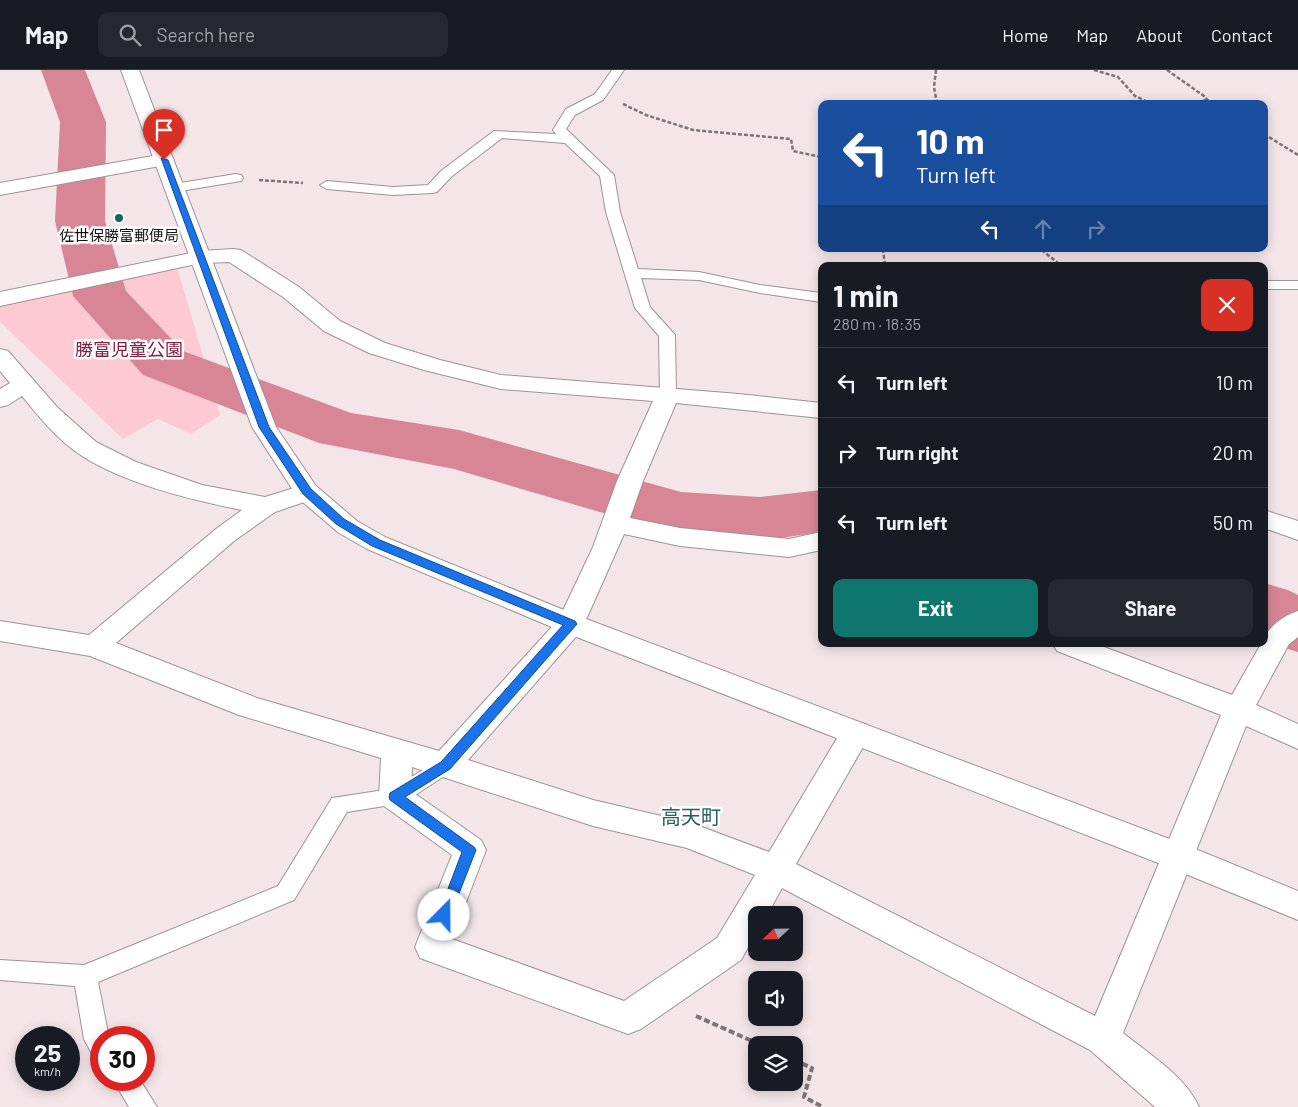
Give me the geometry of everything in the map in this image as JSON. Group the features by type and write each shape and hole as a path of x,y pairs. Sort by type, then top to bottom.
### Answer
{"street":[{"path":"130,70 264,427 307,492 337,520 376,543 571,624 1177,856 1298,906"},
{"path":"0,189 164,160"},
{"path":"0,299 201,257 233,255 291,292 332,326 377,348 432,365 501,382 668,395 818,410"},
{"path":"0,356 48,412 86,448 127,468 198,493 266,506"},
{"path":"0,400 24,384"},
{"path":"445,765 571,624 606,547 613,523 630,481 668,395"},
{"path":"94,646 224,535 266,506 307,492"},
{"path":"1268,520 1298,531"},
{"path":"613,523 680,537 789,548 818,559"},
{"path":"789,548 818,542"},
{"path":"0,631 94,646 249,707 445,765 593,813 691,836 775,869 1103,1038 1152,1079 1180,1107"},
{"path":"1103,1038 1239,710 1285,634"},
{"path":"1075,647 1239,710 1298,736"},
{"path":"397,751 395,797 470,850 432,947 628,1018 729,949 856,733"}],"lane":[{"path":"618,70 599,97 570,112 559,130 607,175 613,212 643,308 668,336 668,395"},
{"path":"327,185 393,191 432,189 446,174 499,134 569,139"},
{"path":"174,188 236,178"},
{"path":"633,272 698,276 760,289 818,296"},
{"path":"1268,285 1298,285"},
{"path":"0,970 85,976 286,893 340,804 395,797 445,765"},
{"path":"85,976 94,1026"},
{"path":"133,1091 144,1107"}],"path":[{"path":"936,70 934,87 936,100"},
{"path":"1094,70 1118,77 1135,96 1144,100"},
{"path":"1167,70 1207,99"},
{"path":"599,97 597,99 622,104 646,115 693,130 791,139 793,151 818,156"},
{"path":"1268,136 1298,155"},
{"path":"236,178 327,185"},
{"path":"1044,252 1057,262"},
{"path":"657,998 748,1039"},
{"path":"803,1064 812,1068 804,1097 823,1107"}],"green space":[{"name":"勝富児童公園","path":"172,269 178,270 220,415 191,434 158,419 123,439 0,322 0,304"}],"waterway":[{"path":"63,70 83,122 80,221 100,296 163,363 340,430 459,450 681,514 760,519 818,511"},
{"path":"1268,609 1298,627"}],"place":[{"name":"佐世保勝富郵便局","path":"119,218"}],"district":[{"name":"高天町","path":"691,816"}],"route":[{"path":"164,160 264,427 307,492 340,522 376,543 571,624 445,765 395,797 470,850 444,915"}]}
